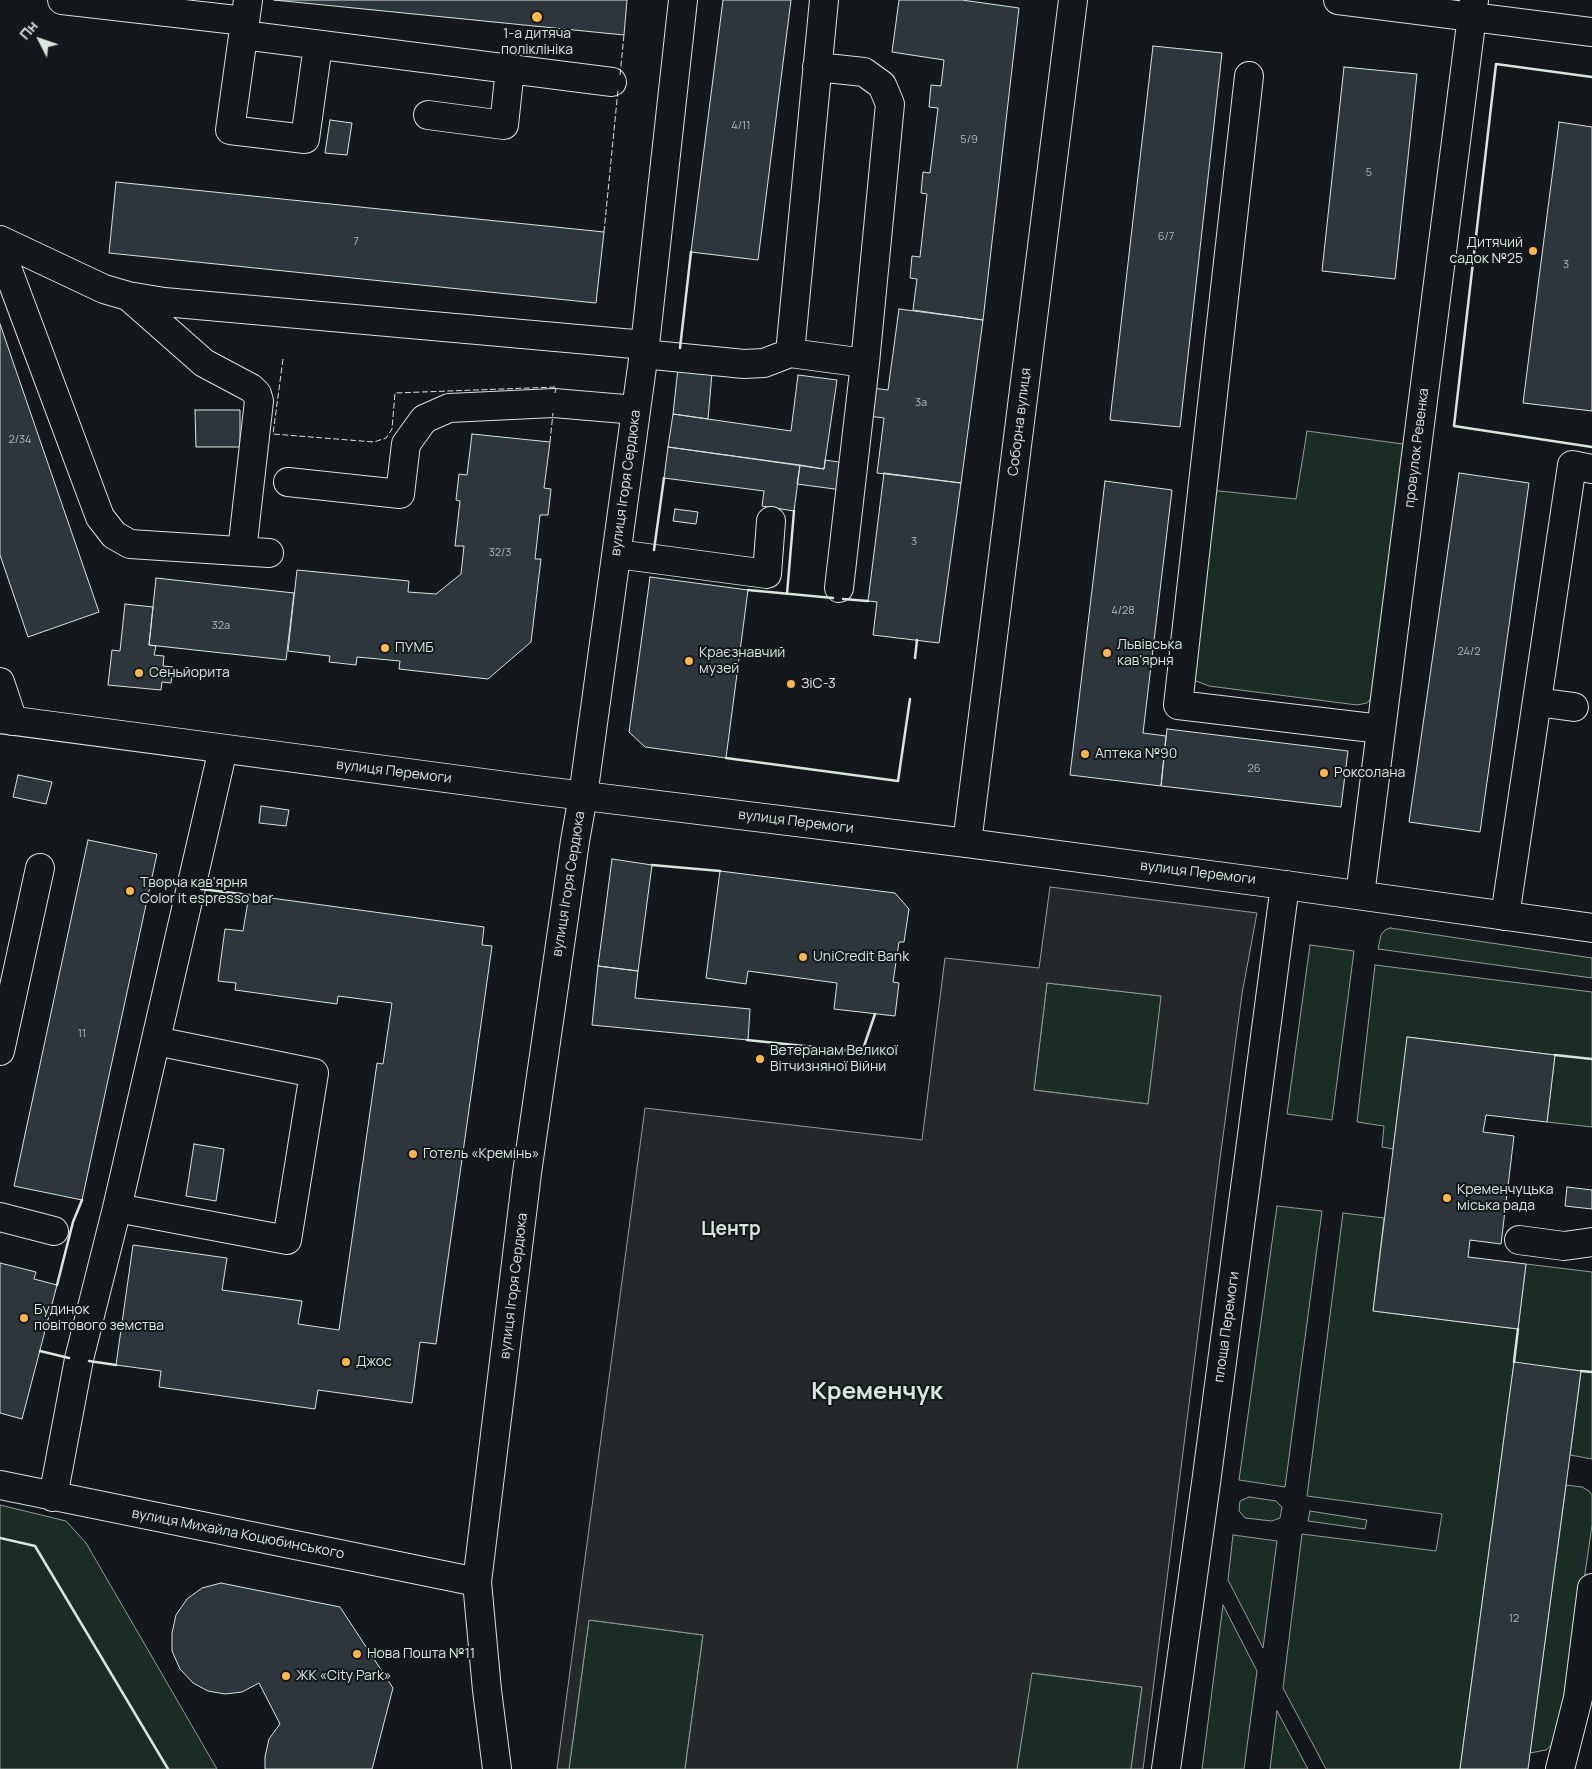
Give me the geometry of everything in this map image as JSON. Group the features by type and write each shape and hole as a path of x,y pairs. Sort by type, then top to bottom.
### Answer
{"street":[{"path":"62,0 246,19 318,45 612,82"},
{"name":"вулиця Ігоря Сердюка","path":"497,1769 487,1690 477,1582 528,1174 574,842 583,796 644,350 683,0"},
{"path":"790,353 824,0"},
{"name":"Соборна вулиця","path":"967,843 1073,0"},
{"path":"1338,0 1473,8 1592,32"},
{"name":"провулок Ревенка","path":"1360,895 1473,8"},
{"path":"246,19 230,130 305,139 318,45"},
{"path":"817,67 864,72 882,85 890,104 865,363 839,588"},
{"path":"428,115 504,125 510,69"},
{"path":"1249,76 1178,705 1381,728"},
{"path":"0,240 104,289 128,296 164,302 644,350 744,364 764,363 790,353 865,363"},
{"path":"0,250 100,517 114,535 130,544 255,552 258,394 251,388 204,363 128,296"},
{"path":"288,482 400,494 406,444 424,419 448,408 554,403 636,410"},
{"path":"1505,916 1572,465 1592,468"},
{"path":"616,554 767,574 771,521"},
{"path":"0,682 7,720"},
{"path":"1537,702 1574,707"},
{"name":"вулиця Перемоги","path":"7,720 583,796 967,843 1592,928"},
{"path":"53,1497 79,1359 156,1041 223,749"},
{"path":"0,1051 40,868"},
{"name":"площа Перемоги","path":"1166,1769 1209,1463 1285,885"},
{"path":"116,1208 287,1240 314,1073 156,1041"},
{"path":"0,1217 54,1231"},
{"path":"1519,1240 1564,1246 1592,1242"},
{"name":"вулиця Михайла Коцюбинського","path":"0,1485 477,1582"},
{"path":"1560,1769 1578,1698 1592,1588"}],"green space":[{"path":"1307,431 1410,445 1375,694 1367,703 1357,705 1209,686 1196,681 1187,670 1210,490 1296,499"},
{"path":"1390,928 1592,958 1592,978 1378,949 1381,935"},
{"path":"1310,945 1354,951 1332,1120 1287,1114"},
{"path":"1375,965 1592,992 1592,1127 1547,1122 1555,1055 1408,1037 1393,1149 1382,1147 1384,1126 1357,1122"},
{"path":"1047,983 1162,996 1148,1104 1034,1090"},
{"path":"1277,1206 1322,1211 1285,1487 1239,1480"},
{"path":"1343,1213 1384,1218 1373,1311 1518,1329 1526,1264 1592,1272 1592,1459 1570,1455 1581,1371 1514,1363 1460,1769 1326,1769 1283,1688 1302,1534 1436,1551 1442,1514 1307,1496"},
{"path":"1566,1485 1582,1487 1592,1495 1592,1525 1562,1733 1546,1750 1530,1753"},
{"path":"1249,1497 1276,1501 1282,1507 1280,1518 1272,1521 1245,1518 1239,1511 1240,1501"},
{"path":"0,1505 66,1521 86,1543 217,1769 0,1769"},
{"path":"1310,1511 1367,1520 1365,1529 1308,1521"},
{"path":"1233,1535 1277,1541 1263,1648 1228,1580"},
{"path":"1223,1605 1257,1671 1244,1769 1202,1769"},
{"path":"589,1620 703,1635 685,1769 569,1769"},
{"path":"1031,1673 1142,1687 1131,1769 1017,1769"},
{"path":"1277,1711 1308,1769 1270,1769"}],"shaded area":[{"path":"1050,887 1257,913 1242,994 1220,1159 1143,1769 1131,1769 1142,1687 1032,1673 1017,1769 685,1769 703,1635 589,1620 569,1769 557,1769 645,1108 922,1140 945,958 1039,968","holes":["1047,983 1161,996 1148,1104 1034,1090"]}],"building":[{"name":"1-а дитяча поліклініка","path":"274,0 627,0 624,35"},
{"path":"723,0 791,0 758,260 691,252"},
{"path":"899,0 962,0 1019,8 983,320 913,310 917,279 910,278 912,256 920,257 927,194 921,193 923,172 930,173 938,108 929,107 931,85 941,86 944,60 892,52"},
{"path":"1153,46 1222,53 1180,427 1110,420"},
{"path":"1344,67 1417,74 1395,279 1322,271"},
{"path":"330,120 352,123 347,155 325,153"},
{"path":"1559,122 1592,127 1592,411 1523,403"},
{"path":"116,182 604,232 596,303 109,253"},
{"path":"899,309 983,320 961,483 877,473 884,418 868,416 872,388 888,390"},
{"path":"0,324 99,612 28,637 0,555"},
{"path":"678,368 712,373 708,419 673,414"},
{"path":"798,375 837,380 824,469 668,447 673,414 791,431"},
{"path":"195,410 240,410 240,447 196,447"},
{"path":"472,434 550,442 544,488 551,489 548,515 540,515 535,559 541,559 531,642 488,679 399,669 400,661 357,657 356,665 329,662 330,656 288,651 297,570 409,581 408,592 436,594 461,574 464,546 455,546 460,501 456,500 459,474 467,475"},
{"path":"668,447 800,465 794,511 762,506 764,491 664,478"},
{"path":"825,460 845,463 842,490 797,484 800,465 824,469"},
{"path":"884,473 961,483 939,643 873,635 877,602 868,601"},
{"path":"1459,473 1529,483 1480,832 1409,822"},
{"path":"1105,481 1172,490 1143,733 1166,736 1161,786 1070,775"},
{"path":"675,509 698,512 696,524 673,521"},
{"name":"Краєзнавчий музей","path":"650,577 748,590 726,758 645,747 629,732"},
{"path":"156,578 294,593 286,660 149,645"},
{"path":"125,604 153,607 149,645 156,646 154,655 164,656 163,666 173,667 171,683 162,682 161,690 108,685 112,650 120,651"},
{"path":"1167,729 1348,751 1341,807 1161,786"},
{"path":"18,775 52,782 46,804 13,797"},
{"path":"261,806 289,810 286,826 259,823"},
{"path":"88,840 157,854 82,1200 14,1186"},
{"path":"612,859 652,865 638,971 598,966"},
{"name":"UniCredit Bank","path":"720,871 895,893 909,909 904,942 899,942 893,982 899,983 895,1016 834,1009 837,983 748,971 746,984 706,978"},
{"name":"Готель «Кремінь»","path":"249,895 484,927 482,945 492,946 436,1344 420,1342 412,1403 318,1390 315,1409 159,1387 161,1371 116,1365 133,1245 227,1258 222,1290 302,1301 298,1324 339,1330 377,1063 383,1064 392,1003 338,996 337,1004 235,990 236,983 218,981 225,929 243,931"},
{"path":"598,966 638,971 635,998 750,1009 748,1040 592,1025"},
{"name":"Кременчуцька міська рада","path":"1407,1037 1555,1055 1547,1122 1486,1115 1483,1132 1514,1136 1501,1244 1470,1240 1468,1257 1526,1264 1518,1329 1373,1311"},
{"path":"194,1144 224,1149 216,1201 186,1196"},
{"path":"1567,1187 1592,1190 1592,1209 1565,1206"},
{"name":"Будинок повітового земства","path":"0,1263 36,1272 34,1279 57,1285 22,1419 0,1413"},
{"path":"1514,1362 1581,1371 1570,1455 1528,1769 1460,1769"},
{"name":"ЖК «City Park»","path":"221,1583 340,1607 393,1688 372,1769 265,1769 265,1757 269,1739 280,1724 259,1683 242,1692 225,1694 208,1691 193,1683 180,1669 172,1651 172,1633 176,1615 187,1599 202,1588"}],"fence":[{"path":"620,75 624,35"},
{"path":"604,232 618,90"},
{"path":"283,359 273,434 374,442 386,438 392,429 395,393 556,387 555,393"},
{"path":"550,442 553,413"}],"wall":[{"path":"1592,77 1496,64 1454,426 1592,447"},
{"path":"680,348 691,252"},
{"path":"654,550 664,478"},
{"path":"787,594 794,511"},
{"path":"748,590 833,598"},
{"path":"843,599 868,601"},
{"path":"915,658 917,640"},
{"path":"726,758 898,781 910,699"},
{"path":"652,865 720,871"},
{"path":"151,882 182,886"},
{"path":"201,889 249,895"},
{"path":"747,1040 862,1052 875,1014"},
{"path":"1555,1055 1592,1059"},
{"path":"57,1285 73,1222 82,1200"},
{"path":"1514,1362 1518,1329"},
{"path":"40,1351 69,1358"},
{"path":"89,1361 116,1365"},
{"path":"1581,1371 1592,1372"},
{"path":"0,1538 35,1546 168,1769"}],"place":[{"name":"1-а дитяча поліклініка","path":"537,17"},
{"name":"Дитячий садок №25","path":"1533,251"},
{"name":"ПУМБ","path":"385,648"},
{"name":"Львiвська кав'ярня","path":"1107,653"},
{"name":"Краєзнавчий музей","path":"689,661"},
{"name":"Сеньйорита","path":"139,673"},
{"name":"ЗіС-3","path":"791,684"},
{"name":"Аптека №90","path":"1085,754"},
{"name":"Роксолана","path":"1324,773"},
{"name":"Творча кав'ярня Color it espresso bar","path":"130,891"},
{"name":"UniCredit Bank","path":"803,957"},
{"name":"Ветеранам Великої Вітчизняної Війни","path":"760,1059"},
{"name":"Готель «Кремінь»","path":"413,1154"},
{"name":"Кременчуцька міська рада","path":"1447,1198"},
{"name":"Будинок повітового земства","path":"24,1318"},
{"name":"Джос","path":"346,1362"},
{"name":"Нова Пошта №11","path":"357,1654"},
{"name":"ЖК «City Park»","path":"286,1676"}],"district":[{"name":"Центр","path":"731,1230"},
{"name":"Кременчук","path":"877,1392"}]}
